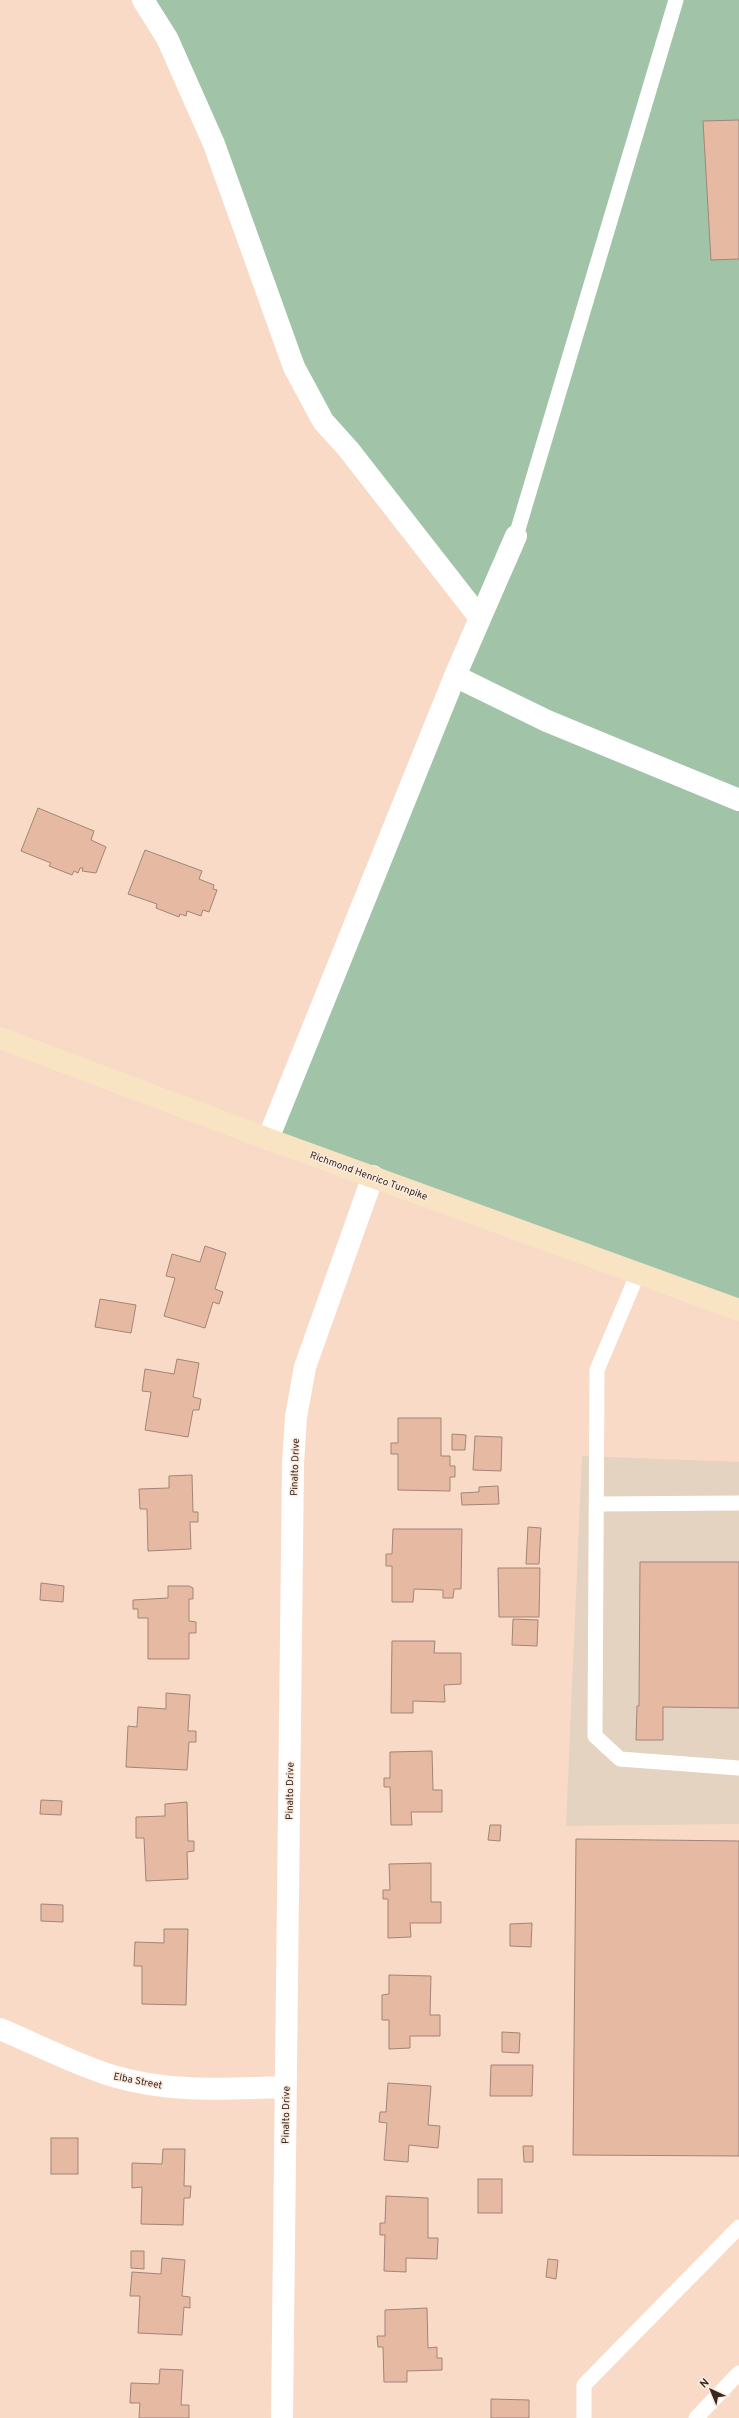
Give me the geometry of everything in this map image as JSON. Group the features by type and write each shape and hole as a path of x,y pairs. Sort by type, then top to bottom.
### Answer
{"main road":[{"name":"Richmond Henrico Turnpike","path":"0,1038 268,1139 739,1310"}],"street":[{"path":"143,0 167,38 214,144 294,368 323,421 349,450 480,618"},
{"path":"268,1139 455,676 516,536"},
{"path":"455,676 547,721 739,800"},
{"name":"Pinalto Drive","path":"282,2418 293,1463 296,1417 305,1367 373,1176"},
{"name":"Elba Street","path":"0,2029 112,2075 138,2082 195,2090 285,2087"}],"lane":[{"path":"516,536 676,0"},
{"path":"638,1273 597,1370 595,1736 620,1759 739,1768"},
{"path":"597,1504 739,1503"},
{"path":"584,2418 584,2385 739,2227"},
{"path":"696,2418 739,2373"}],"shaded area":[{"path":"582,1456 739,1462 739,1824 566,1826"}],"green space":[{"path":"143,0 739,0 739,1310 268,1139 480,618 323,421"}],"building":[{"path":"739,120 739,259 711,260 703,121"},
{"path":"38,808 94,831 91,840 106,847 96,873 82,871 83,868 80,868 78,873 74,871 72,875 49,866 51,863 21,851"},
{"path":"145,850 202,871 199,879 214,885 213,889 217,890 209,912 203,910 201,916 187,911 186,916 180,914 179,917 156,908 157,904 128,894"},
{"path":"205,1246 226,1253 215,1289 223,1292 219,1304 213,1302 205,1328 164,1316 175,1278 166,1276 172,1254 200,1262"},
{"path":"100,1299 136,1305 131,1333 95,1327"},
{"path":"177,1359 199,1363 193,1397 201,1399 199,1410 193,1410 188,1437 145,1430 151,1392 142,1391 145,1369 174,1374"},
{"path":"398,1418 441,1418 441,1456 450,1456 450,1466 455,1466 455,1477 450,1477 450,1491 398,1490 398,1454 391,1454 391,1443 398,1443"},
{"path":"452,1434 466,1435 465,1450 452,1450"},
{"path":"475,1436 502,1437 501,1471 473,1470"},
{"path":"192,1475 193,1512 198,1512 198,1522 190,1522 191,1549 148,1551 147,1509 140,1509 139,1489 169,1488 169,1476"},
{"path":"498,1486 499,1504 462,1505 461,1493 479,1492 479,1487"},
{"path":"528,1527 541,1528 539,1564 526,1564"},
{"path":"393,1529 462,1529 461,1589 454,1589 453,1598 443,1598 443,1590 414,1589 413,1602 392,1602 392,1566 386,1566 386,1554 392,1554"},
{"path":"640,1562 739,1562 739,1708 663,1707 663,1740 636,1740 637,1706 639,1706"},
{"path":"498,1568 540,1568 539,1617 499,1617"},
{"path":"41,1583 64,1586 63,1602 40,1600"},
{"path":"168,1586 189,1586 193,1588 193,1599 189,1599 189,1621 196,1622 196,1633 189,1633 189,1659 148,1659 148,1618 138,1618 138,1609 133,1609 133,1600 168,1598"},
{"path":"513,1619 538,1620 537,1646 512,1645"},
{"path":"392,1641 435,1641 434,1653 461,1653 461,1684 444,1685 445,1702 413,1701 413,1713 391,1713"},
{"path":"166,1693 190,1695 188,1731 196,1731 196,1742 189,1742 187,1770 126,1767 128,1726 137,1727 138,1707 166,1709"},
{"path":"432,1751 433,1790 442,1790 442,1812 411,1812 412,1825 391,1825 390,1787 384,1787 384,1778 390,1778 390,1752"},
{"path":"41,1800 62,1801 61,1815 40,1814"},
{"path":"187,1802 188,1841 194,1841 194,1851 187,1852 188,1879 146,1881 144,1838 136,1838 136,1817 165,1816 165,1804"},
{"path":"490,1825 501,1825 500,1841 488,1840"},
{"path":"576,1839 739,1841 739,2156 573,2155"},
{"path":"431,1863 431,1902 441,1902 441,1923 410,1923 411,1937 388,1938 388,1899 383,1899 383,1890 390,1890 389,1864"},
{"path":"41,1904 63,1905 63,1922 41,1921"},
{"path":"532,1923 531,1947 510,1946 510,1924"},
{"path":"164,1929 188,1929 186,2005 142,2004 142,1966 134,1966 135,1942 164,1943"},
{"path":"389,1975 431,1976 430,2015 440,2015 440,2036 410,2036 410,2048 389,2049 389,2020 382,2020 382,1995 389,1994"},
{"path":"502,2032 520,2033 519,2053 502,2052"},
{"path":"491,2065 533,2065 532,2096 490,2096"},
{"path":"388,2083 431,2086 428,2125 440,2126 438,2148 409,2145 408,2162 384,2160 387,2123 379,2122 380,2112 386,2112"},
{"path":"51,2138 78,2138 78,2174 51,2174"},
{"path":"523,2146 533,2146 533,2162 524,2162"},
{"path":"163,2149 185,2149 184,2186 191,2186 190,2198 184,2198 183,2225 141,2224 142,2187 132,2188 132,2163 162,2164"},
{"path":"478,2179 502,2179 502,2213 478,2213"},
{"path":"386,2196 428,2198 428,2238 438,2238 437,2259 406,2258 406,2272 384,2271 385,2235 380,2235 380,2223 385,2223"},
{"path":"131,2251 144,2251 144,2269 131,2268"},
{"path":"162,2258 185,2260 182,2296 190,2297 190,2308 184,2307 182,2335 138,2333 140,2296 130,2296 132,2272 161,2274"},
{"path":"548,2259 558,2260 556,2279 546,2277"},
{"path":"427,2308 428,2348 437,2347 437,2358 442,2358 442,2370 407,2371 407,2382 384,2382 383,2347 378,2347 377,2336 385,2336 385,2310"},
{"path":"160,2369 183,2370 181,2405 189,2405 189,2418 139,2418 140,2403 130,2403 131,2383 159,2384"},
{"path":"491,2399 529,2400 529,2418 491,2418"}]}
